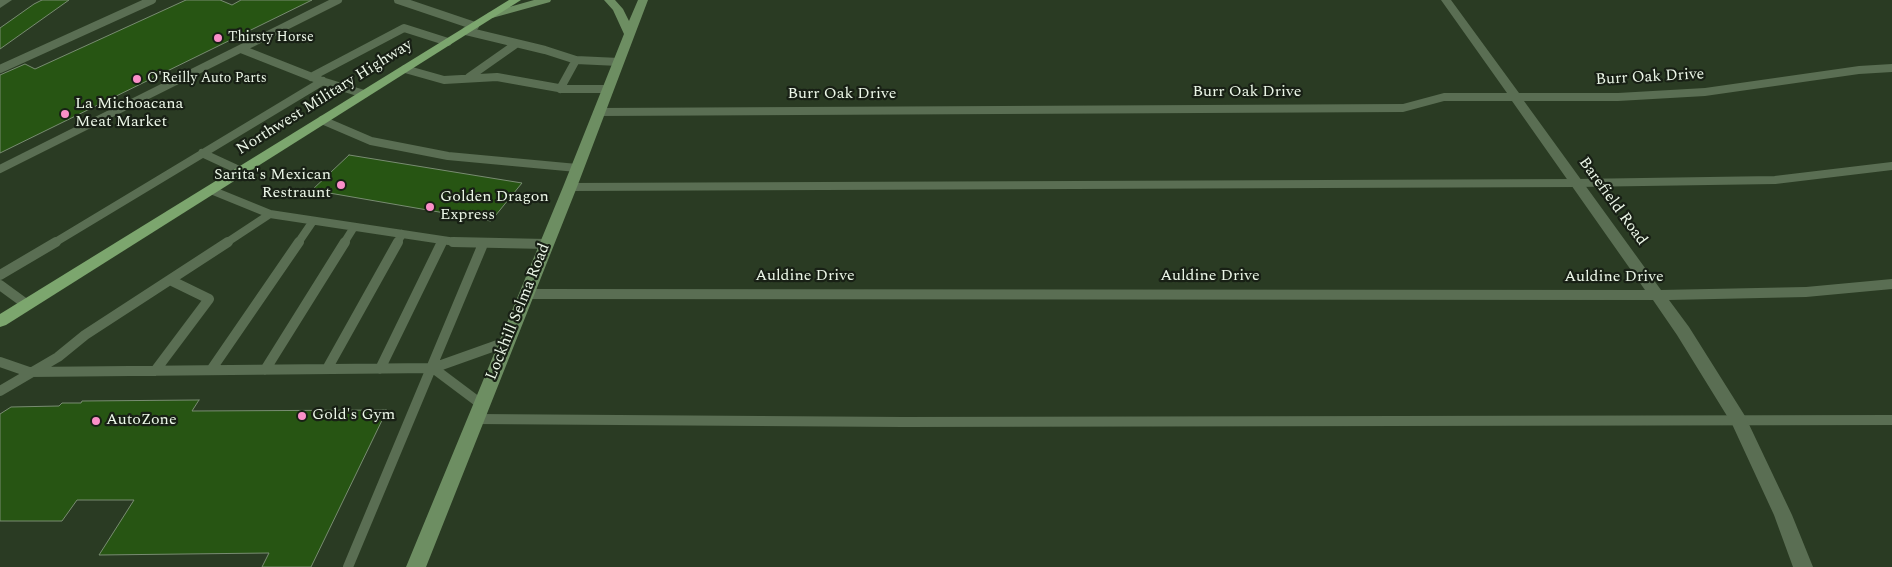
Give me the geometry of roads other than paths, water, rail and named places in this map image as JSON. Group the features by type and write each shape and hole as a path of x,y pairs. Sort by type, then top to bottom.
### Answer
{"main road":[{"name":"Northwest Military Highway","path":"0,321 516,0"},
{"path":"492,14 546,0"},
{"path":"609,0 618,9 630,34"},
{"name":"Lockhill Selma Road","path":"416,567 527,294 643,0"}],"street":[{"path":"0,6 7,0"},
{"name":"Barefield Road","path":"1446,0 1683,330 1739,421 1783,515 1803,567"},
{"name":"Burr Oak Drive","path":"599,112 1403,108 1444,97 1618,97 1705,92 1859,70 1892,68"},
{"name":"Auldine Drive","path":"527,294 1658,295 1806,292 1892,284"}],"lane":[{"path":"0,68 152,0"},
{"path":"0,169 338,0"},
{"path":"398,0 516,44 545,50 576,60 619,62"},
{"path":"311,77 404,28 448,42"},
{"path":"468,78 516,44"},
{"path":"240,49 323,82 364,94"},
{"path":"560,88 576,60"},
{"path":"405,69 444,80 497,77 560,88 608,89"},
{"path":"0,275 323,82"},
{"path":"322,120 371,140 448,156 577,168"},
{"path":"202,153 241,171"},
{"path":"570,186 1577,183 1775,180 1892,166"},
{"path":"211,190 270,214 313,221 483,244 546,244"},
{"path":"0,391 29,372 58,357 85,335 270,214"},
{"path":"211,370 313,221"},
{"path":"265,370 354,227"},
{"path":"327,369 402,234"},
{"path":"380,369 443,240"},
{"path":"348,567 433,368 483,244"},
{"path":"155,371 209,299 170,280"},
{"path":"0,286 26,304"},
{"path":"0,362 29,372 433,368 506,342"},
{"path":"433,368 481,404"},
{"path":"476,419 903,422 1892,420"}],"place":[{"name":"Thirsty Horse","path":"218,38"},
{"name":"O'Reilly Auto Parts","path":"137,79"},
{"name":"La Michoacana Meat Market","path":"65,114"},
{"name":"Sarita's Mexican Restraunt","path":"341,185"},
{"name":"Golden Dragon Express","path":"430,207"},
{"name":"Gold's Gym","path":"302,416"},
{"name":"AutoZone","path":"96,421"}]}
